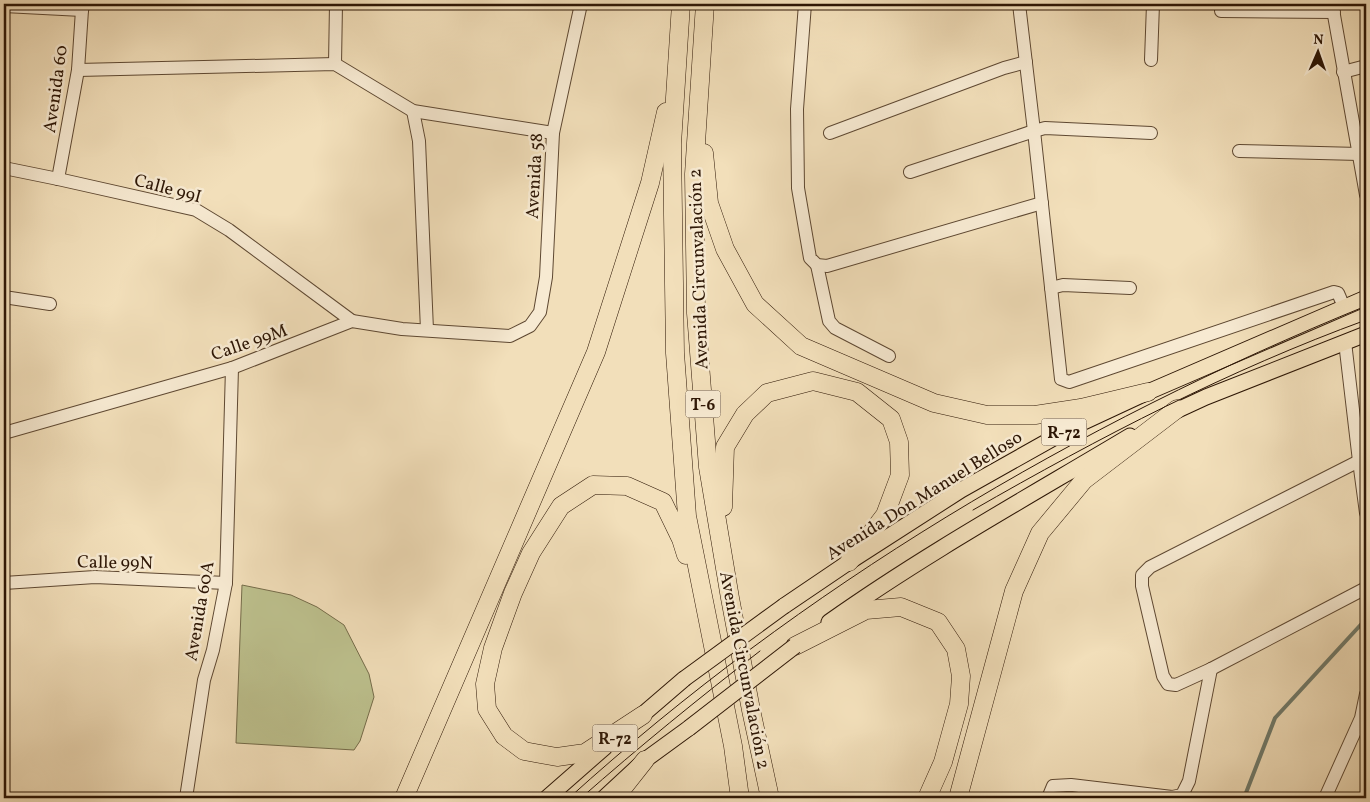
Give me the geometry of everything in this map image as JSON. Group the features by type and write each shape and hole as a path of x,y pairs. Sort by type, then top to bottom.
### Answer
{"highway":[{"name":"Avenida Circunvalación 2","path":"681,4 672,144 675,353 687,516 733,746 740,798"},
{"name":"Avenida Circunvalación 2","path":"705,4 694,174 696,313 708,467 751,710 770,798"},
{"path":"404,798 596,352 650,183 678,60"},
{"path":"699,105 709,203 725,249 755,304 801,346 934,403 988,415 1036,415 1081,408 1148,392"},
{"path":"722,547 725,447 745,414 768,393 813,381 856,392 890,420 899,442 900,475 885,515 849,562"},
{"path":"958,798 1014,591 1040,533 1084,480 1177,409"},
{"path":"643,715 585,753 557,757 524,751 504,736 487,709 485,684 493,648 509,603 531,553 561,506 593,485 627,486 663,502 681,540 711,639"},
{"path":"795,646 866,610 901,607 938,622 956,649 961,676 959,704 943,762 927,798"},
{"path":"615,798 645,760"}],"main road":[{"name":"Avenida Don Manuel Belloso","path":"547,798 684,678 784,606 961,490 1075,426 1148,392 1366,298"},
{"name":"R-72","path":"604,798 645,760 795,646 897,575 985,521 1177,409 1366,334"}],"street":[{"path":"335,64 336,4"},
{"name":"Avenida 58","path":"427,330 510,336 530,326 540,312 546,277 553,133 581,4"},
{"path":"805,4 797,110 798,188 810,258 817,265 829,321 835,328 889,356"},
{"path":"1019,4 1061,379 1069,382 1334,292 1338,293 1344,307"},
{"path":"1151,60 1153,4"},
{"path":"4,6 83,7"},
{"name":"Avenida 60","path":"58,179 78,70 83,7"},
{"path":"1221,11 1333,8 1366,196"},
{"path":"830,133 1026,62"},
{"path":"78,70 335,64 413,111 553,133"},
{"path":"1343,72 1366,66"},
{"path":"352,321 402,329 427,330 419,141 413,111"},
{"path":"910,172 1034,130 1045,128 1152,133"},
{"path":"1239,151 1359,154"},
{"name":"Calle 99I","path":"4,168 196,210 229,230 352,321"},
{"path":"817,265 828,266 1042,203"},
{"path":"1051,288 1063,285 1130,288"},
{"path":"4,298 50,304"},
{"name":"Calle 99M","path":"4,433 232,368 352,321"},
{"path":"1345,342 1362,446 1358,461 1366,513"},
{"name":"Avenida 60A","path":"186,798 204,680 213,650 226,583 232,368"},
{"path":"1358,461 1150,567 1142,575 1142,586 1163,676 1168,684 1176,685 1211,669 1366,588"},
{"name":"Calle 99N","path":"4,583 94,577 226,583"},
{"path":"1048,798 1053,786 1071,785 1172,797 1182,795 1189,781 1211,669"},
{"path":"1325,798 1363,719 1366,694"}],"green space":[{"path":"242,585 291,595 317,607 344,625 369,674 374,697 360,741 354,750 236,743"}],"waterway":[{"path":"1244,798 1275,718 1366,619"}],"tram line":[{"path":"569,798 658,721 751,649 847,581 946,517 1048,458 1152,403 1258,352 1366,306"},
{"path":"973,510 1166,406 1265,361 1366,320"},
{"path":"581,798 669,723 760,651"}]}
